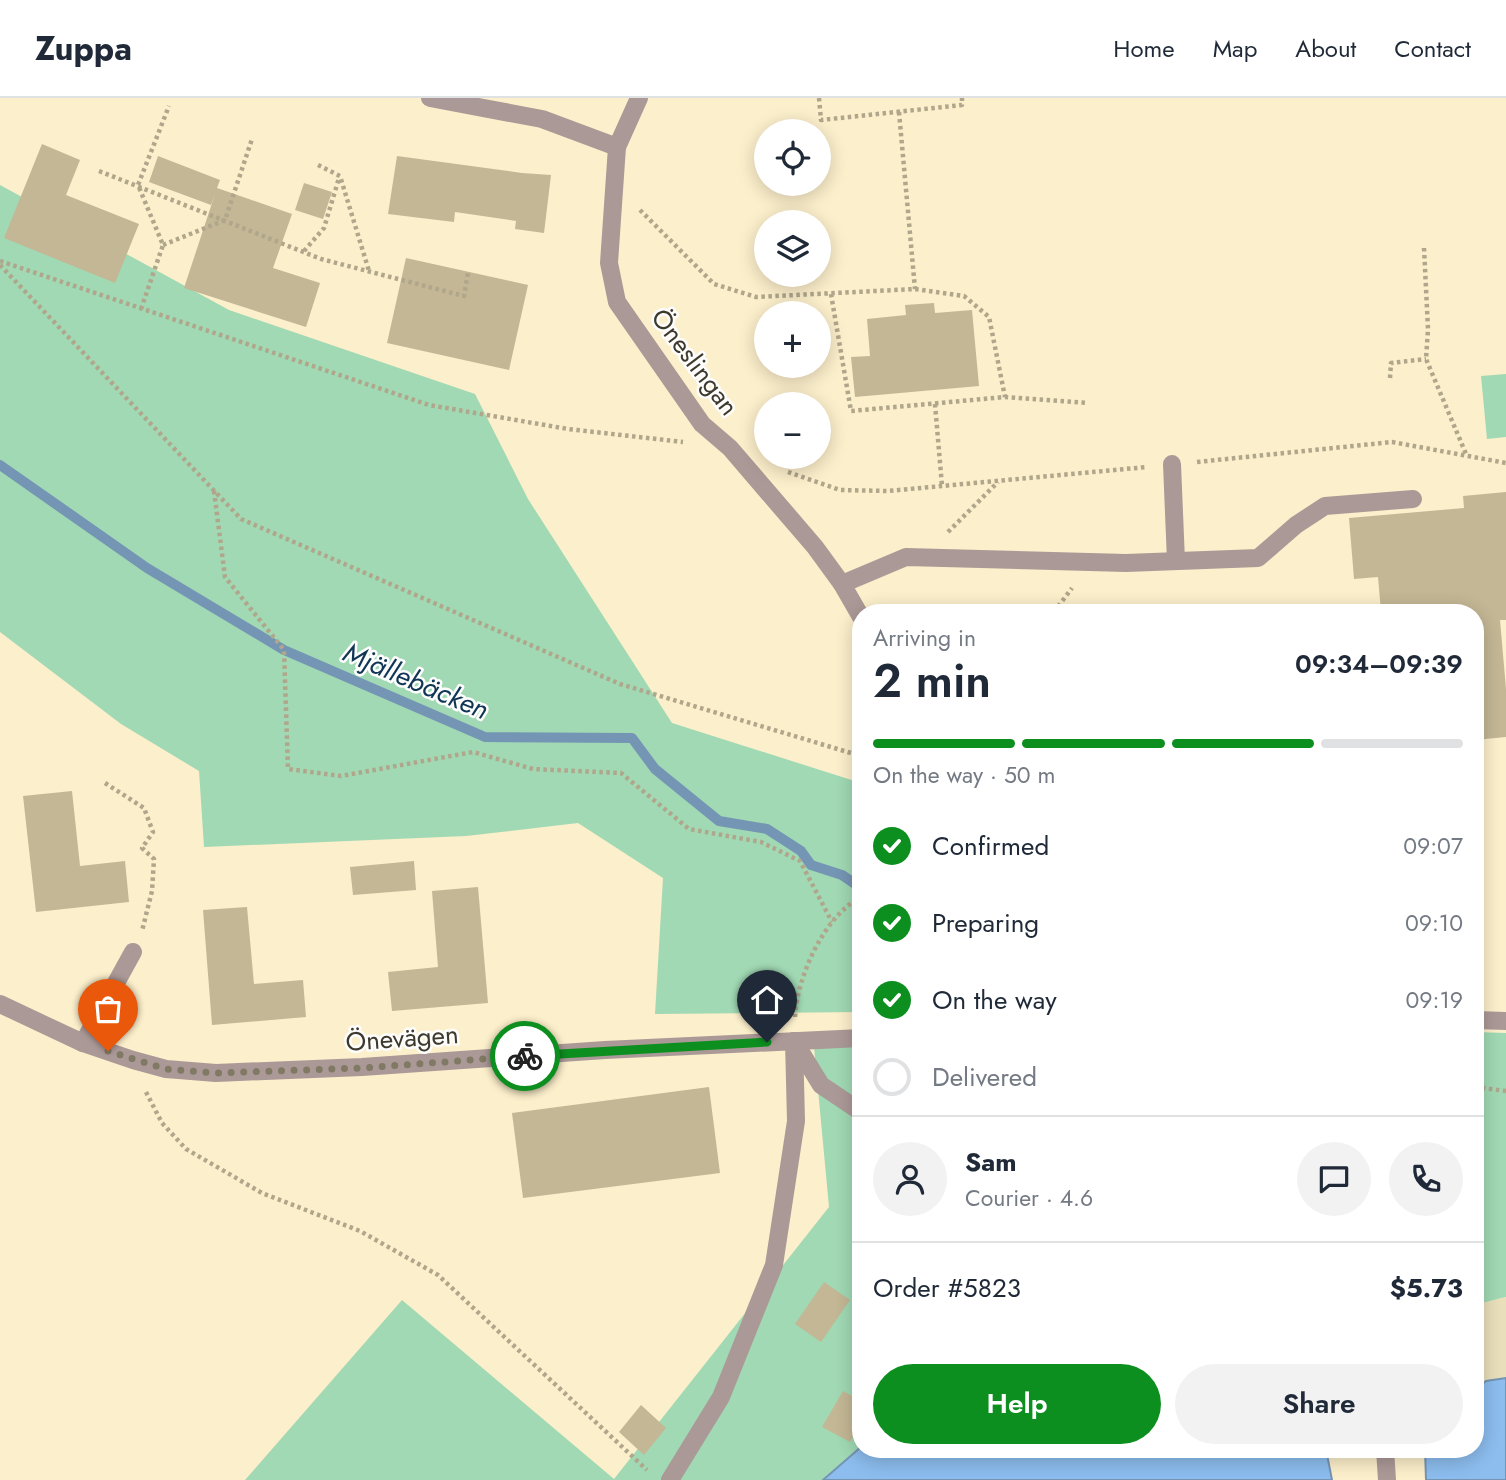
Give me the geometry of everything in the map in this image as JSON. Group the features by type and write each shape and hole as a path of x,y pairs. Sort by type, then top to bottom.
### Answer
{"street":[{"path":"429,98 542,119 617,147"},
{"name":"Öneslingan","path":"639,98 617,147 609,263 617,302 702,424 730,448 815,548 854,604"},
{"path":"1172,464 1176,561"},
{"path":"842,584 906,557 1126,563 1258,558 1296,525 1325,506 1413,499"},
{"path":"83,1043 133,952"},
{"name":"Önevägen","path":"0,1003 83,1043 133,1060 166,1069 216,1073 362,1068 605,1050 852,1038"},
{"path":"1484,1020 1506,1021"},
{"path":"794,1041 821,1085 852,1106"},
{"path":"670,1480 721,1397 774,1265 796,1121 794,1041"},
{"path":"1386,1458 1387,1480"}],"path":[{"path":"819,98 821,120 962,105 962,98"},
{"path":"141,309 163,245 138,185 169,106"},
{"path":"899,112 915,289"},
{"path":"163,245 225,220 252,139"},
{"path":"317,165 340,176 369,271"},
{"path":"99,171 321,259 464,296 468,273"},
{"path":"304,251 324,228 340,176"},
{"path":"615,185 714,284 756,298 915,289 964,296 989,317 1005,397"},
{"path":"1424,248 1428,329 1426,359 1466,455"},
{"path":"0,263 429,405 568,429 730,448"},
{"path":"0,263 241,519 620,684 852,753"},
{"path":"831,294 851,411 1005,397 1088,402"},
{"path":"1390,379 1391,363 1426,359"},
{"path":"935,404 942,486"},
{"path":"781,469 840,490 888,491 1392,442 1506,463"},
{"path":"922,558 1000,481"},
{"path":"214,491 225,578 284,650 288,769 341,776 473,752 533,769 621,773 689,829 761,842 800,862 832,922"},
{"path":"105,783 144,808 153,832 142,848 154,859 152,891 144,927 133,952"},
{"path":"794,1041 796,1000 816,945 832,922 852,904"},
{"path":"133,1060 137,1075 162,1123 187,1149 262,1193 360,1231 439,1275 648,1471"},
{"path":"1484,1088 1506,1091"}],"green space":[{"path":"0,185 229,310 475,394 528,499 672,723 852,780 852,1012 655,1014 663,878 578,823 466,836 204,847 199,771 121,724 0,632"},
{"path":"1506,374 1506,437 1487,439 1481,376"},
{"path":"1484,1032 1506,1033 1506,1297 1484,1303"},
{"path":"852,1045 852,1455 823,1480 245,1480 402,1300 614,1479 829,1207 814,1047"}],"sand":[{"path":"1506,1297 1506,1378 1484,1383 1484,1303"}],"water":[{"path":"1506,1378 1506,1480 1426,1480 1425,1458 1484,1458 1486,1381"},
{"path":"852,1455 852,1458 1328,1458 1332,1480 823,1480"}],"building":[{"path":"42,144 80,160 66,195 139,224 115,283 4,238"},
{"path":"158,156 220,180 217,188 292,214 273,268 320,283 306,327 184,288 215,194 211,205 149,182"},
{"path":"397,156 551,175 544,233 515,229 516,221 455,212 454,222 388,214"},
{"path":"304,183 332,192 323,219 295,210"},
{"path":"406,258 528,285 509,370 387,343"},
{"path":"934,303 935,313 972,310 979,386 855,397 851,357 870,356 867,319 906,315 905,305"},
{"path":"1506,492 1506,620 1500,620 1506,689 1506,737 1484,739 1484,604 1380,604 1378,577 1354,579 1349,518 1464,508 1463,496"},
{"path":"72,791 80,866 125,861 129,902 36,912 23,796"},
{"path":"414,861 416,890 353,895 350,867"},
{"path":"478,887 488,1003 392,1011 388,972 438,967 432,891"},
{"path":"247,907 254,984 303,980 306,1017 212,1025 203,910"},
{"path":"709,1087 720,1173 523,1198 512,1113"},
{"path":"824,1282 850,1300 821,1342 795,1324"},
{"path":"843,1391 852,1396 850,1442 822,1427"},
{"path":"641,1405 666,1428 644,1455 619,1432"}],"waterway":[{"name":"Mjällebäcken","path":"0,465 147,568 284,650 485,737 632,738 655,769 719,821 767,829 801,851 811,865 842,875 852,882"}],"way so far":[{"path":"108,1051 166,1069 216,1073 362,1068 525,1056"}],"route":[{"path":"525,1056 767,1042"}]}
